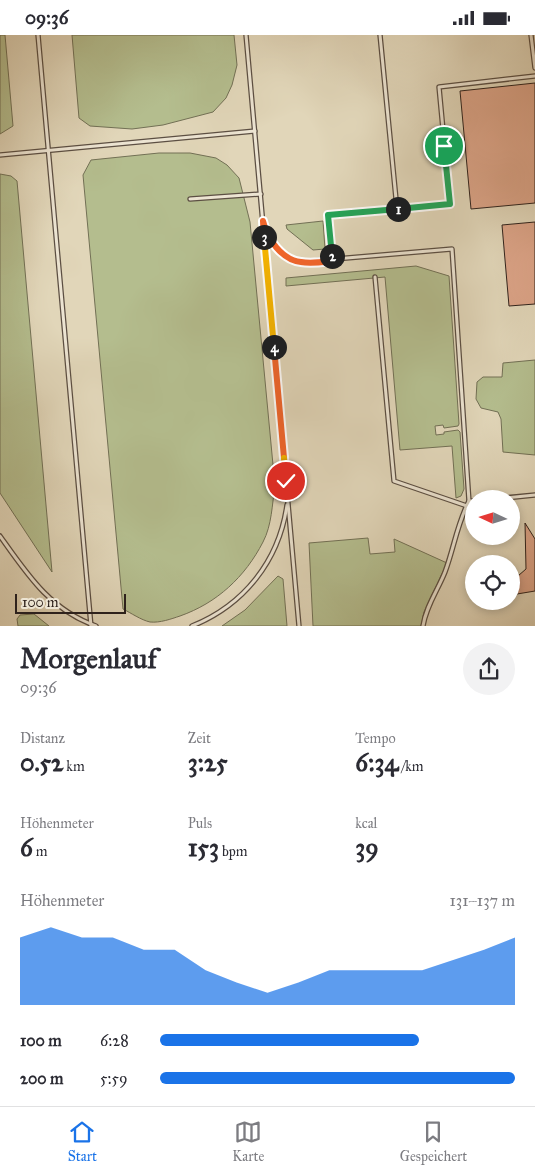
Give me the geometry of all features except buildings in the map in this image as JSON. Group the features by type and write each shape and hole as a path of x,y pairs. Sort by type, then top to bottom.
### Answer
{"lane":[{"path":"38,35 91,625"},
{"path":"246,35 299,626"},
{"path":"380,35 397,209"},
{"path":"531,35 535,68"},
{"path":"333,261 328,215 450,204 439,87 535,76"},
{"path":"0,155 255,131"},
{"path":"190,199 260,194"},
{"path":"263,221 269,238 292,259 310,263 452,249 468,490"},
{"path":"376,277 394,481 465,504"},
{"path":"192,626 230,605 250,587 263,570 283,525 287,494"},
{"path":"520,496 535,495"},
{"path":"422,626 445,572 460,518 465,509"},
{"path":"0,536 32,581 49,599 66,612 96,626"}],"green space":[{"path":"0,35 5,35 13,126 0,134"},
{"path":"72,35 234,35 237,65 232,85 226,98 213,112 163,125 132,129 90,126 79,118"},
{"path":"159,153 190,153 216,158 227,165 239,178 250,222 275,486 270,522 266,535 256,555 239,577 218,596 193,611 165,620 150,622 123,609 83,175 91,160"},
{"path":"0,174 11,176 17,181 52,572 0,493"},
{"path":"323,221 325,249 313,250 287,229 286,225"},
{"path":"416,266 449,276 459,424 458,426 444,428 443,425 435,426 436,435 458,430 460,432 464,489 461,496 456,498 452,446 400,450 385,277 286,286 286,278"},
{"path":"535,360 535,455 503,452 501,419 498,412 481,408 476,399 477,382 483,377 502,377 503,363"},
{"path":"368,538 370,554 395,552 394,539 447,563 424,612 421,626 313,626 309,543"},
{"path":"278,576 283,579 287,626 222,626 245,610"},
{"path":"34,614 49,626 18,626 17,619 20,615"}],"route":[{"path":"286,481 263,221 264,229 269,238 276,247 292,259 310,263 333,261 328,215 450,204 444,146"}]}
